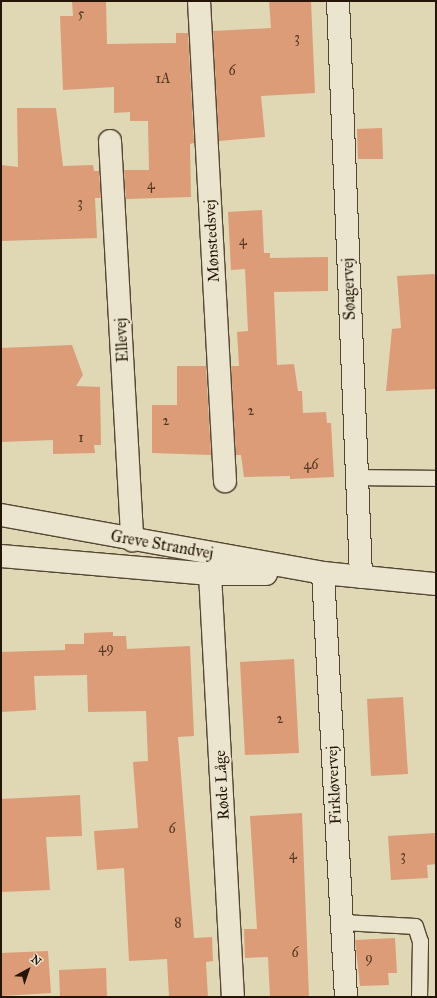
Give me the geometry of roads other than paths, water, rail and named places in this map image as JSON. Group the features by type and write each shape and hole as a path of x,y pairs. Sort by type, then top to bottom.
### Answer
{"street":[{"name":"Mønstedsvej","path":"198,1 225,481"},
{"name":"Søagervej","path":"338,1 361,577"},
{"name":"Ellevej","path":"110,141 132,540"},
{"name":"Greve Strandvej","path":"1,515 132,540 323,573 436,584"},
{"name":"Greve Strandvej","path":"1,556 210,574 323,573"},
{"name":"Firkløvervej","path":"323,573 346,997"},
{"name":"Røde Låge","path":"210,574 234,997"}],"lane":[{"path":"357,477 436,478"},
{"path":"342,922 415,926 420,941 419,997"}]}
